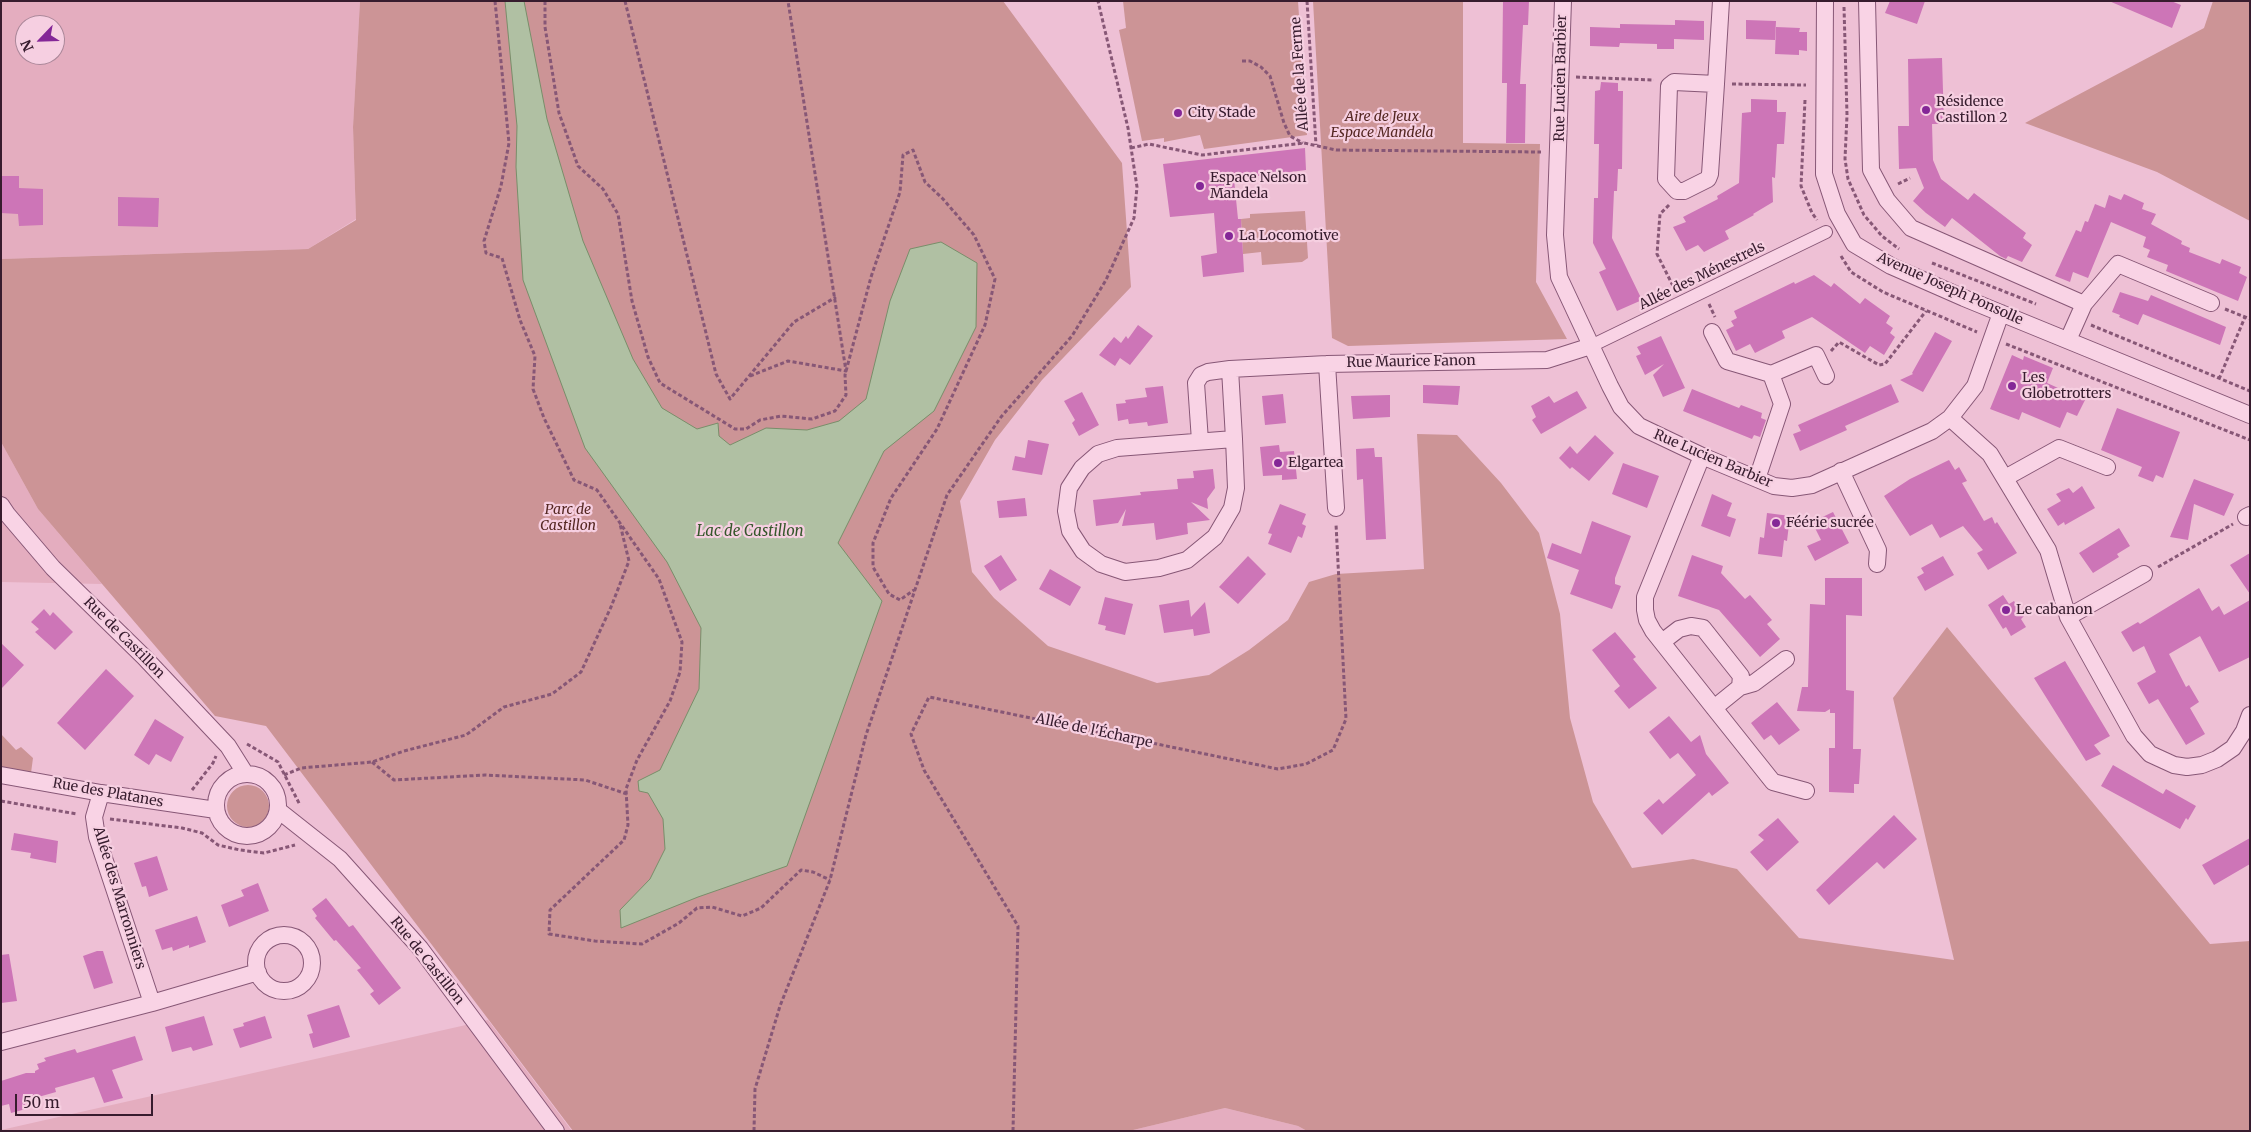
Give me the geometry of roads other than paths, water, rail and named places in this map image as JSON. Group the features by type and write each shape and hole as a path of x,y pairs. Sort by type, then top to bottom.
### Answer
{"street":[{"name":"Rue Lucien Barbier","path":"1563,1 1555,235 1559,277 1621,407 1640,426 1702,456 1774,486 1792,488 1812,485 1932,432 1950,418 1975,386 2001,313"},
{"path":"1716,84 1674,82 1669,86 1666,179 1677,191 1684,191 1708,179 1710,174 1716,84 1721,1"},
{"name":"Avenue Joseph Ponsolle","path":"1825,1 1824,174 1837,214 1854,244 1891,266 2250,415"},
{"path":"1867,1 1871,170 1887,200 1911,228 2084,304"},
{"name":"Allée des Ménestrels","path":"1591,346 1826,232"},
{"path":"2068,340 2084,304 2118,264 2211,303"},
{"path":"1712,332 1726,361 1771,374 1816,354 1823,369"},
{"name":"Rue Maurice Fanon","path":"1200,441 1196,383 1201,375 1208,372 1230,369 1327,364 1547,360 1591,346"},
{"path":"1327,364 1336,508"},
{"path":"1230,369 1234,439 1236,488 1232,508 1215,537 1188,560 1159,568 1125,572 1101,564 1083,551 1070,531 1066,511 1069,488 1082,468 1098,454 1117,448 1234,439"},
{"path":"1756,479 1782,404 1771,374"},
{"path":"1950,418 1990,454 2048,550 2068,617 2134,736 2150,754 2174,765 2187,768 2218,759 2233,748 2244,731 2250,714"},
{"path":"2005,478 2059,448 2107,467"},
{"path":"1702,456 1645,598 1647,620 1662,642 1773,782 1806,791"},
{"path":"1842,471 1878,550 1877,564"},
{"name":"Rue de Castillon","path":"1,505 53,568 144,657 228,746 245,773"},
{"path":"2068,617 2144,574"},
{"path":"1662,642 1679,630 1691,626 1703,628 1741,676 1740,686"},
{"path":"1714,708 1740,686 1754,682 1786,660"},
{"path":"245,773 257,774 270,784 278,799 278,810 269,827 252,836 242,836 224,827 216,810 216,799 223,785 235,775 245,773"},
{"name":"Rue des Platanes","path":"1,775 101,793 216,810"},
{"name":"Allée des Marronniers","path":"101,793 94,817 97,837 152,1003"},
{"name":"Rue de Castillon","path":"278,810 340,859 420,948 556,1131"},
{"path":"1,1042 152,1003 258,972"}],"water":[{"name":"Lac de Castillon","path":"505,1 524,1 547,119 583,241 633,359 662,408 697,429 718,423 719,436 730,445 766,428 807,430 839,421 866,399 890,301 910,249 941,242 977,263 976,327 934,411 884,451 838,543 882,601 787,866 698,897 621,928 620,910 650,879 665,849 663,819 648,793 639,791 638,781 660,770 699,689 701,628 667,562 585,448 523,280 516,167 517,126"}],"place":[{"name":"Résidence Castillon 2","path":"1926,110"},
{"name":"City Stade","path":"1178,113"},
{"name":"Espace Nelson Mandela","path":"1200,186"},
{"name":"La Locomotive","path":"1229,236"},
{"name":"Les Globetrotters","path":"2012,386"},
{"name":"Elgartea","path":"1278,463"},
{"name":"Féérie sucrée","path":"1776,523"},
{"name":"Le cabanon","path":"2006,610"}],"park label":[{"name":"Aire de Jeux Espace Mandela","path":"1382,126"},
{"name":"Parc de Castillon","path":"568,518"}]}
